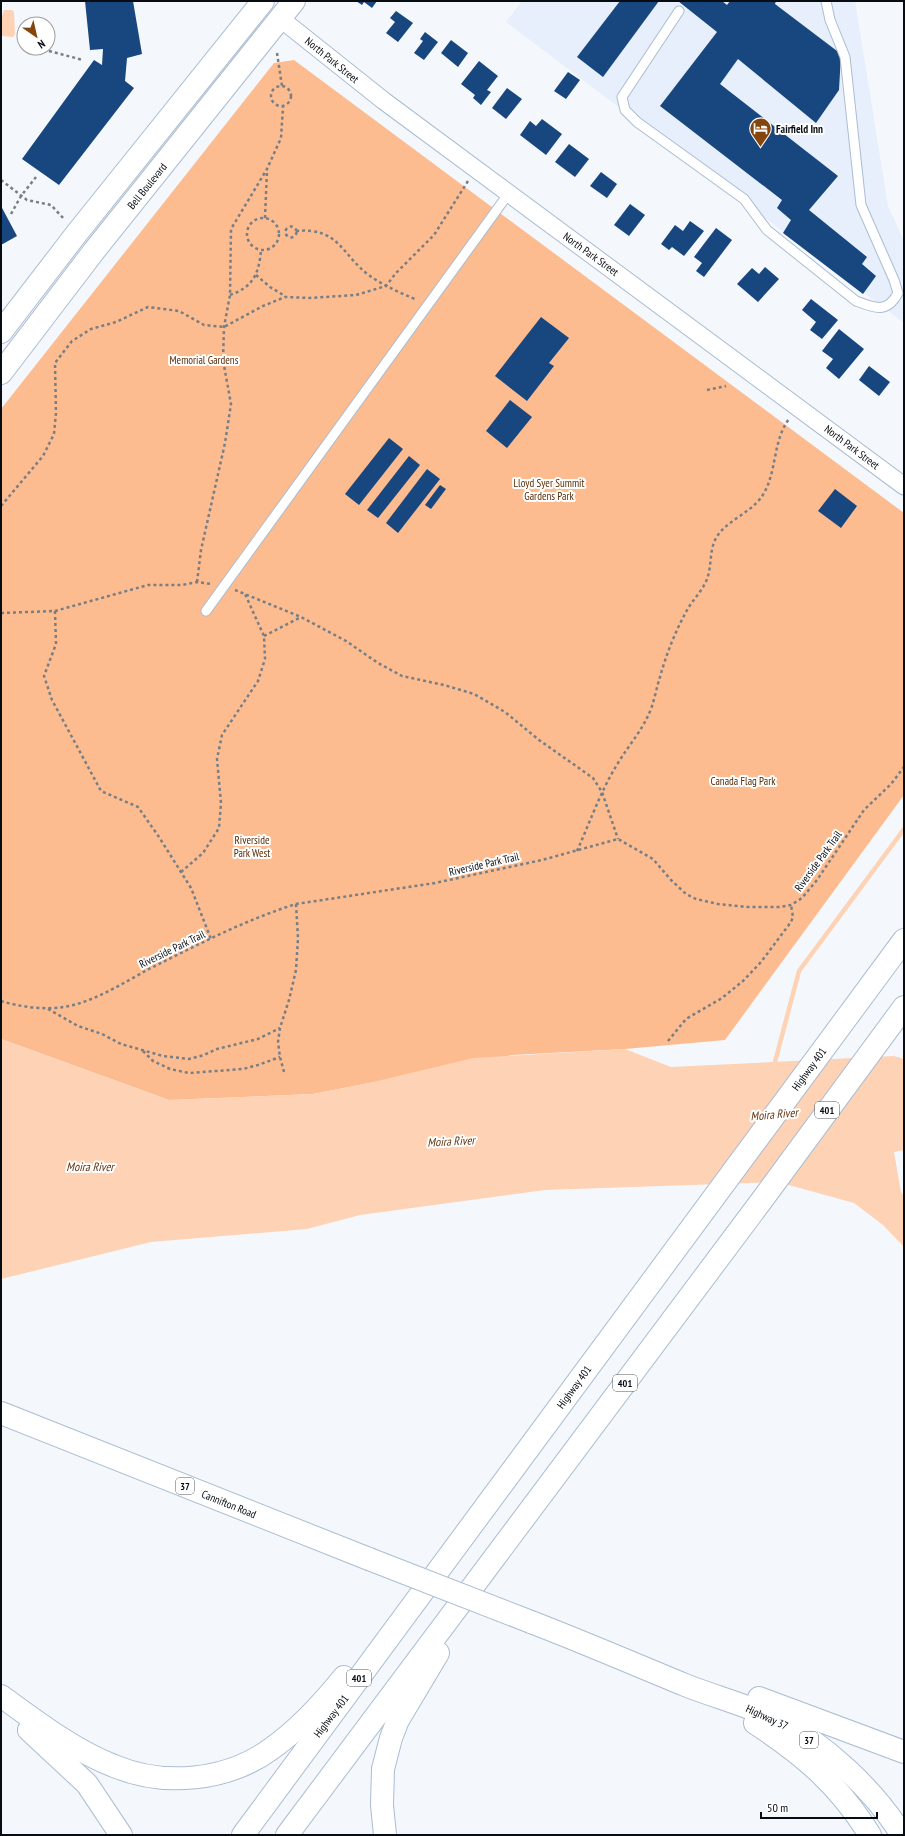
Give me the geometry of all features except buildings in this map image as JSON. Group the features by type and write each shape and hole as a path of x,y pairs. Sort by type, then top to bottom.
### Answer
{"main road":[{"path":"1,332 82,227 263,1"},
{"name":"Bell Boulevard","path":"1,373 94,252 294,1"},
{"name":"Highway 401","path":"243,1835 904,940"},
{"name":"401","path":"287,1835 762,1200 901,1011"},
{"name":"Cannifton Road","path":"1,1413 531,1622"},
{"path":"1,1696 54,1734 114,1767 145,1776 166,1778 193,1777 226,1772 271,1750 308,1716 334,1689 475,1522"},
{"path":"386,1835 382,1805 382,1769 391,1738 398,1720 488,1567"},
{"name":"Highway 37","path":"531,1622 687,1685 764,1714 788,1726 812,1742 865,1787 888,1812 902,1835"},
{"path":"581,1641 727,1687 904,1752"},
{"name":"Highway 37","path":"687,1685 751,1720 801,1755 837,1788 870,1835"},
{"path":"1,1703 87,1784 121,1835"}],"street":[{"name":"North Park Street","path":"281,19 384,101 904,486"}],"lane":[{"path":"679,11 622,97 625,110 637,122 744,199 767,230 856,301 871,307 885,307 893,303 898,293 894,280 861,205 845,56 830,20 826,1"},
{"path":"206,611 509,194"}],"path":[{"path":"56,53 83,60"},
{"path":"278,53 282,86"},
{"path":"282,86 289,89 292,96 290,103 283,107 276,105 273,102 271,95 274,88 282,86"},
{"path":"197,582 201,550 231,404 223,360 224,327 230,295 231,229 267,169 281,138 283,107"},
{"path":"265,218 267,169"},
{"path":"1,506 43,456 54,434 56,413 55,363 72,341 91,329 116,322 148,307 179,311 204,325 224,327 263,306 285,297 309,298 356,295 386,286 396,273 434,235 476,169"},
{"path":"10,214 21,196 36,177"},
{"path":"1,180 27,200 51,205 65,221"},
{"path":"265,218 275,223 279,233 279,238 272,248 261,250 252,246 247,235 250,225 254,221 265,218"},
{"path":"285,233 289,227 294,228 296,231 321,232 343,247 355,264 370,276 386,286 428,305"},
{"path":"279,233 285,233 288,237 292,237 295,235 296,231"},
{"path":"230,295 241,291 250,284 256,275 260,262 261,250"},
{"path":"256,275 285,297"},
{"path":"707,390 726,386"},
{"path":"577,851 602,792 618,762 638,736 652,706 660,675 672,643 686,612 703,588 708,577 711,552 716,538 726,526 748,511 764,494 770,479 783,426"},
{"path":"1,613 55,611 148,585 182,585 197,582 225,586 301,617 346,641 378,663 402,676 444,685 474,694 505,712 539,740 593,778 602,792 618,840"},
{"path":"181,872 203,854 218,828 221,803 217,759 222,735 258,681 265,659 264,636 245,594"},
{"path":"55,611 56,644 44,676 52,700 101,791 138,807 181,872 191,888 210,939"},
{"path":"264,636 301,617"},
{"name":"Riverside Park Trail","path":"1,1001 9,1004 48,1009 80,1003 210,939 278,910 296,904 435,883 577,851 618,840 653,859 681,889 696,899 718,904 747,907 780,907 791,905 802,898 817,880 864,810 891,784 904,768"},
{"path":"284,1072 278,1042 280,1028 289,1000 296,970 298,938 296,904"},
{"path":"668,1041 686,1019 722,998 761,962 791,922 793,917 791,905"},
{"path":"48,1009 78,1026 102,1034 121,1044 163,1056 189,1059 258,1038 280,1028"},
{"path":"142,1051 153,1061 170,1069 189,1073 243,1069 280,1057"}],"shaded area":[{"path":"522,1 855,1 888,206 904,241 904,323 506,22"}],"green space":[{"name":"Riverside Park West","path":"294,60 904,513 904,795 725,1040 625,1049 512,1055 313,1094 169,1100 1,1039 1,409 274,63"}],"water":[{"path":"4,10 12,10 14,12 15,34 13,37 2,36 2,16"},
{"name":"Moira River","path":"1,1039 169,1100 313,1094 369,1083 473,1058 625,1049 671,1067 894,1056 904,1059 904,1150 894,1152 901,1192 904,1196 904,1247 883,1225 854,1203 778,1182 545,1190 360,1215 307,1229 151,1242 1,1279"}],"waterway":[{"path":"775,1062 799,971 904,829"}],"place":[{"name":"Fairfield Inn","path":"760,148"}],"park label":[{"name":"Memorial Gardens","path":"204,360"},
{"name":"Lloyd Syer Summit Gardens Park","path":"549,489"},
{"name":"Canada Flag Park","path":"743,781"}]}
